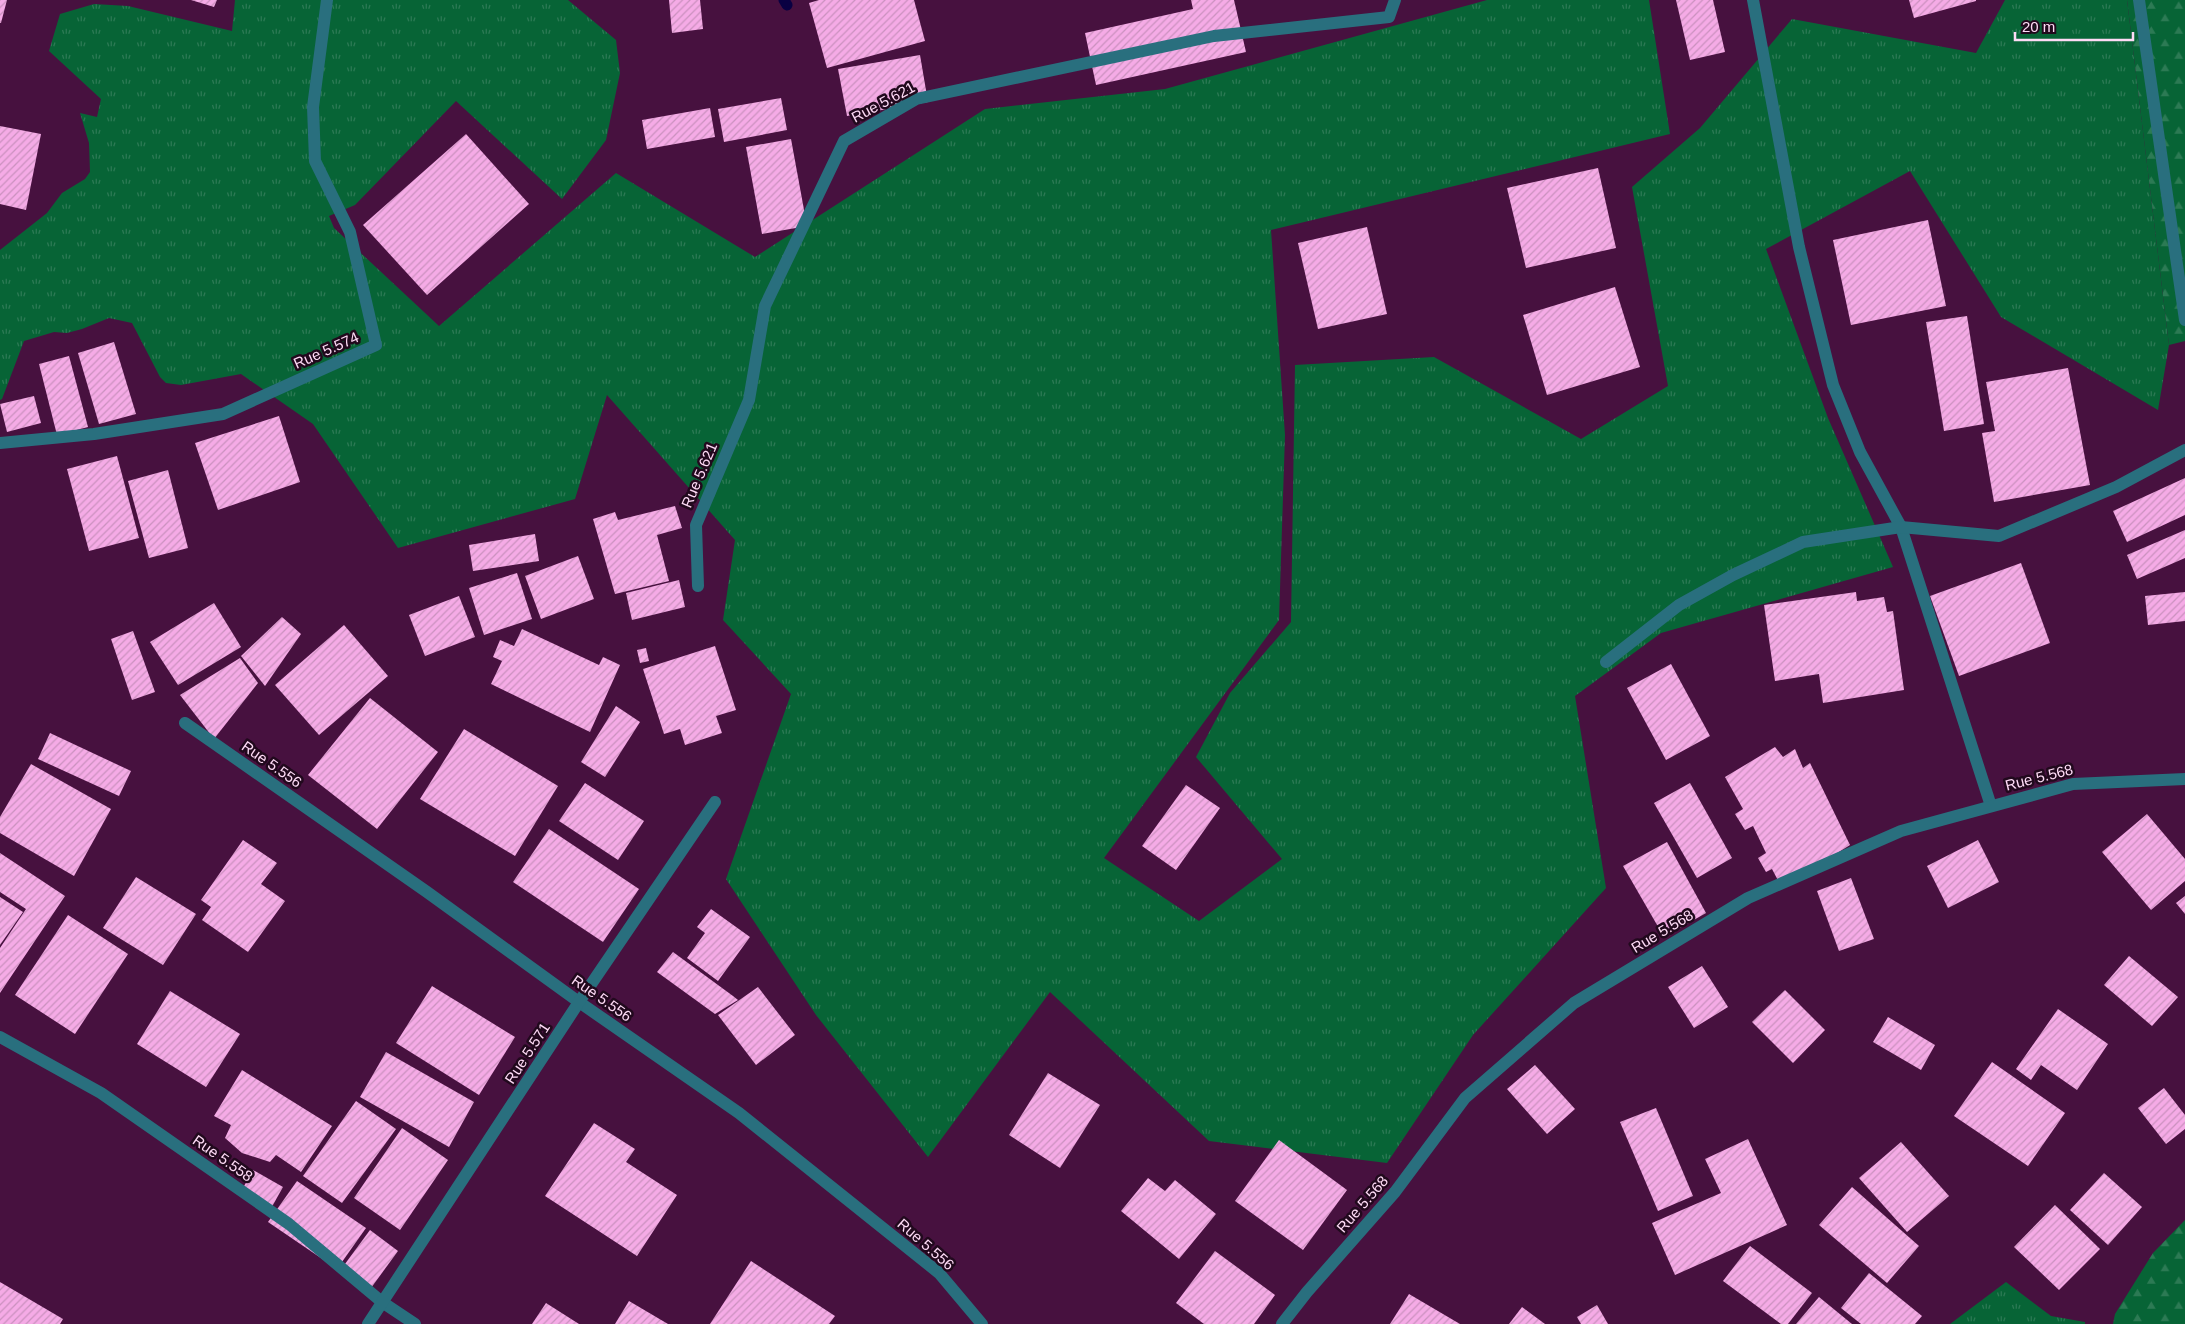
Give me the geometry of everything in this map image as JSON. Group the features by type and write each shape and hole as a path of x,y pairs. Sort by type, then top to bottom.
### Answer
{"street":[{"name":"Rue 5.574","path":"0,443 94,434 222,414 376,345 350,232 315,161 313,107 327,0"},
{"name":"Rue 5.621","path":"698,586 696,525 749,400 765,306 844,141 916,99 1214,36 1389,17 1395,0"},
{"path":"1753,0 1799,247 1833,385 1860,452 1901,527 1991,806"},
{"path":"2139,0 2185,320"},
{"path":"1606,662 1680,606 1733,575 1803,542 1901,527 1999,536 2116,487 2185,450"},
{"name":"Rue 5.556","path":"185,723 428,892 579,1002 739,1113 938,1273 982,1324"},
{"name":"Rue 5.568","path":"1282,1324 1307,1292 1394,1192 1466,1098 1574,1003 1748,898 1901,832 2073,784 2185,779"},
{"name":"Rue 5.571","path":"368,1324 579,1002 715,802"},
{"name":"Rue 5.558","path":"0,1037 109,1098 289,1224 382,1302 415,1324"}],"green space":[{"path":"235,0 568,0 616,40 620,73 606,140 562,199 456,101 355,205 329,216 334,228 439,326 616,173 755,257 985,109 1165,89 1487,0 1649,0 1670,134 1271,230 1285,435 1279,620 1104,858 1199,921 1282,859 1196,757 1230,693 1291,622 1295,365 1434,357 1581,439 1668,386 1632,187 1700,128 1792,19 1976,53 2005,0 2127,0 2169,345 2158,410 2001,317 1910,171 1766,249 1828,418 1893,567 1661,633 1575,696 1606,888 1473,1035 1387,1163 1209,1141 1050,992 928,1157 816,1015 726,879 791,694 723,620 735,540 607,395 575,499 398,548 313,424 241,374 181,385 166,383 160,377 132,323 109,318 82,329 67,333 54,332 24,341 0,400 0,250 47,213 62,193 85,179 90,172 89,143 80,113 97,117 101,99 49,51 60,14 94,4 128,6 232,31"},
{"path":"2127,0 2185,0 2185,341 2169,345"},
{"path":"2185,1220 2185,1324 2113,1324 2115,1314 2153,1253"},
{"path":"2006,1282 2051,1316 2085,1322 2085,1324 1950,1324"}],"building":[{"path":"0,0 7,0 1,23 0,23"},
{"path":"191,0 217,0 214,7"},
{"path":"669,0 700,0 703,29 672,33"},
{"path":"819,0 914,0 925,41 827,68 809,3"},
{"path":"1191,0 1234,0 1246,52 1096,85 1085,33 1193,9"},
{"path":"1676,0 1713,0 1725,52 1690,60"},
{"path":"1909,0 1976,0 1976,1 1914,18"},
{"path":"920,55 928,102 847,116 838,69"},
{"path":"781,98 787,130 724,142 718,109"},
{"path":"710,108 715,137 647,149 642,120"},
{"path":"0,126 41,134 26,210 0,204"},
{"path":"466,134 529,204 427,295 363,225"},
{"path":"791,139 807,226 762,234 746,147"},
{"path":"1598,168 1616,248 1526,268 1507,188"},
{"path":"1928,220 1946,306 1851,325 1833,240"},
{"path":"1367,227 1387,314 1318,329 1298,243"},
{"path":"1615,287 1640,367 1547,395 1523,315"},
{"path":"1967,316 1984,424 1944,431 1926,322"},
{"path":"114,342 136,414 99,424 78,353"},
{"path":"69,356 88,427 57,435 39,364"},
{"path":"2068,368 2090,485 1994,502 1982,433 1995,431 1986,382"},
{"path":"34,396 41,423 7,432 0,404"},
{"path":"279,416 300,482 218,510 195,443"},
{"path":"117,456 139,538 89,551 67,469"},
{"path":"168,470 188,548 149,558 128,481"},
{"path":"2185,478 2185,515 2127,542 2113,511"},
{"path":"675,506 682,528 657,535 669,581 615,594 593,519 615,512 618,520"},
{"path":"2185,530 2185,558 2137,579 2127,555"},
{"path":"535,534 539,561 473,571 469,545"},
{"path":"578,556 594,599 541,619 525,576"},
{"path":"2021,563 2050,643 1959,676 1930,596"},
{"path":"517,573 532,619 484,635 469,588"},
{"path":"679,580 685,607 632,620 626,593"},
{"path":"1856,592 1857,601 1884,597 1887,612 1893,611 1904,690 1823,703 1819,674 1775,681 1764,605"},
{"path":"2185,592 2185,621 2148,625 2145,596"},
{"path":"459,596 475,637 425,656 409,615"},
{"path":"214,603 241,647 178,685 150,642"},
{"path":"282,617 301,634 265,686 241,656"},
{"path":"344,625 388,676 319,735 275,685"},
{"path":"522,629 599,665 603,657 620,665 590,732 491,684 502,661 493,657 500,640 514,646"},
{"path":"133,631 155,692 132,700 111,639"},
{"path":"715,646 736,710 716,716 722,733 685,745 680,729 664,734 643,669"},
{"path":"646,648 649,661 640,663 637,650"},
{"path":"240,658 258,683 214,739 180,695"},
{"path":"1671,664 1710,736 1666,760 1627,688"},
{"path":"370,698 438,752 377,829 308,775"},
{"path":"616,706 640,722 605,777 581,762"},
{"path":"464,729 558,786 515,856 420,799"},
{"path":"50,733 131,771 119,796 38,759"},
{"path":"1775,747 1783,757 1795,749 1803,768 1810,763 1850,845 1782,888 1772,869 1766,872 1758,858 1766,853 1753,826 1745,830 1735,814 1743,809 1725,777"},
{"path":"31,764 111,809 74,876 0,833 0,817"},
{"path":"585,783 644,821 618,860 559,821"},
{"path":"1690,783 1732,858 1697,878 1654,803"},
{"path":"1186,785 1220,808 1176,870 1142,846"},
{"path":"2147,814 2185,859 2185,881 2151,910 2102,852"},
{"path":"549,829 639,889 603,942 513,882"},
{"path":"243,840 277,863 261,884 285,901 248,952 202,920 211,907 201,900"},
{"path":"1978,840 1999,882 1948,908 1927,866"},
{"path":"1667,842 1706,913 1664,937 1623,866"},
{"path":"0,853 65,896 0,993 0,948 26,909 0,892"},
{"path":"136,877 196,914 163,965 103,928"},
{"path":"1851,878 1874,939 1839,951 1817,891"},
{"path":"2185,896 2185,914 2176,903"},
{"path":"0,897 23,912 0,945"},
{"path":"711,909 750,937 718,981 687,958 705,933 697,927"},
{"path":"68,915 128,954 75,1034 15,995"},
{"path":"673,952 738,1000 715,1014 657,972"},
{"path":"2129,956 2178,997 2152,1026 2104,985"},
{"path":"1702,966 1728,1007 1694,1028 1668,987"},
{"path":"432,986 515,1037 479,1095 396,1043"},
{"path":"758,987 795,1035 756,1065 718,1015"},
{"path":"1785,990 1825,1030 1793,1063 1752,1022"},
{"path":"170,991 240,1034 206,1087 137,1044"},
{"path":"2058,1009 2108,1044 2077,1090 2041,1065 2031,1080 2016,1069"},
{"path":"1888,1017 1935,1045 1921,1070 1873,1042"},
{"path":"386,1052 474,1102 449,1147 360,1097"},
{"path":"1992,1062 2065,1113 2028,1166 1954,1116"},
{"path":"1535,1065 1575,1109 1547,1134 1507,1089"},
{"path":"242,1070 332,1126 301,1172 276,1155 270,1162 242,1153 225,1138 231,1125 214,1116"},
{"path":"1048,1073 1100,1105 1060,1168 1009,1135"},
{"path":"2164,1088 2185,1115 2185,1129 2166,1144 2138,1108"},
{"path":"356,1101 396,1129 342,1203 303,1176"},
{"path":"1656,1108 1693,1196 1658,1211 1620,1122"},
{"path":"594,1123 635,1149 626,1162 677,1195 637,1256 545,1196"},
{"path":"402,1128 448,1160 400,1230 354,1198"},
{"path":"1748,1139 1787,1225 1675,1275 1652,1223 1721,1193 1705,1159"},
{"path":"1279,1140 1347,1190 1303,1250 1235,1201"},
{"path":"1901,1142 1949,1196 1907,1232 1859,1178"},
{"path":"253,1170 283,1187 269,1212 239,1195"},
{"path":"2104,1173 2142,1207 2108,1245 2070,1210"},
{"path":"1148,1178 1165,1191 1175,1180 1216,1214 1179,1259 1121,1211"},
{"path":"297,1181 366,1228 337,1269 268,1222"},
{"path":"1852,1187 1919,1246 1887,1283 1819,1225"},
{"path":"2055,1205 2100,1249 2059,1290 2014,1247"},
{"path":"370,1230 398,1251 371,1288 342,1268"},
{"path":"1750,1246 1812,1293 1788,1324 1781,1324 1723,1281"},
{"path":"1215,1251 1275,1295 1254,1324 1204,1324 1176,1303"},
{"path":"751,1261 835,1316 829,1324 710,1324"},
{"path":"1869,1273 1922,1316 1915,1324 1861,1324 1841,1308"},
{"path":"0,1282 63,1319 60,1324 0,1324"},
{"path":"1409,1294 1460,1324 1390,1324"},
{"path":"1819,1297 1852,1324 1796,1324"},
{"path":"629,1301 668,1324 615,1324"},
{"path":"546,1303 579,1324 532,1324"},
{"path":"1597,1305 1608,1324 1581,1324 1577,1317"},
{"path":"1522,1307 1545,1324 1509,1324"}],"waterway":[{"path":"784,0 787,5"}]}
